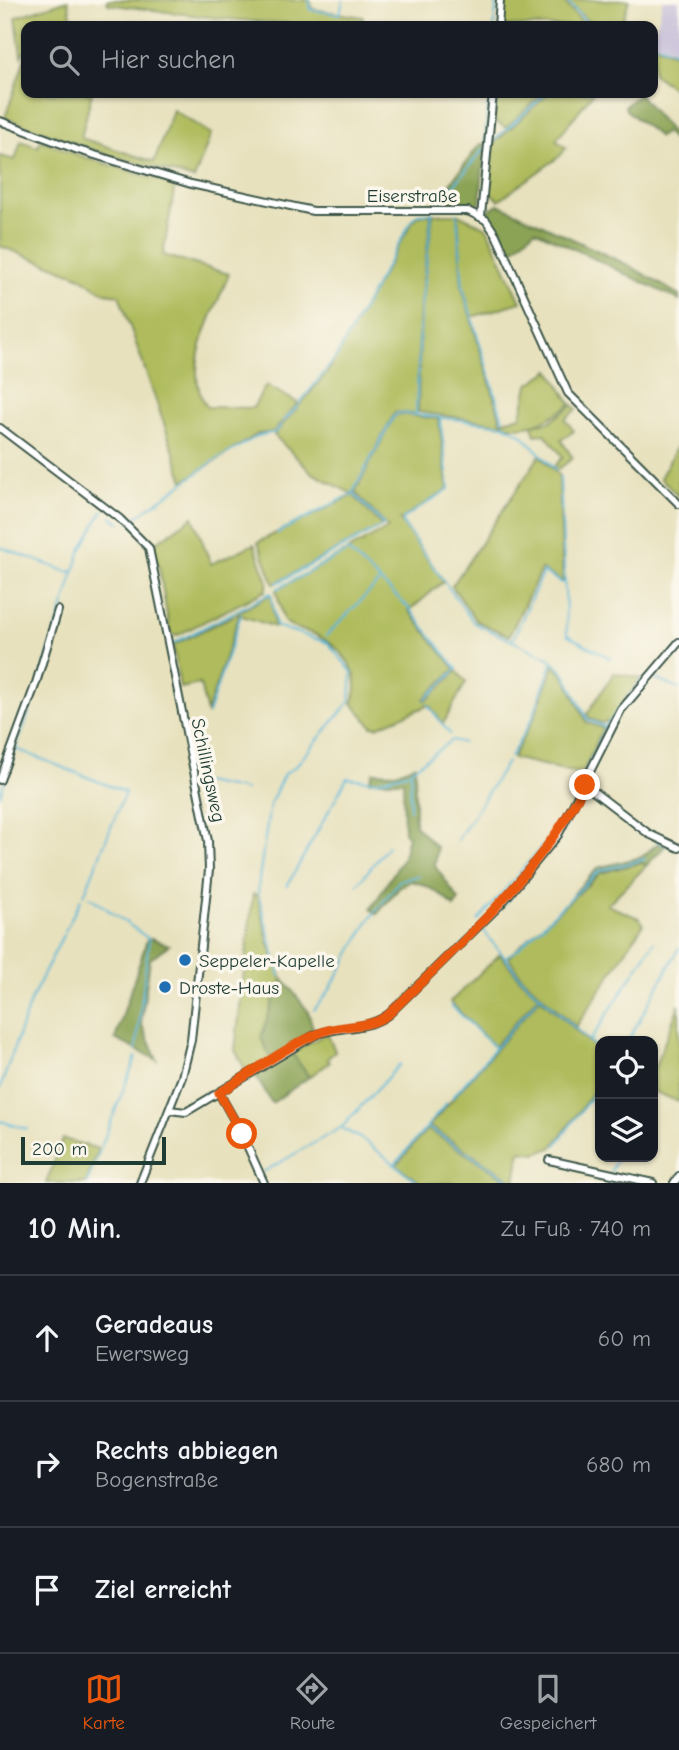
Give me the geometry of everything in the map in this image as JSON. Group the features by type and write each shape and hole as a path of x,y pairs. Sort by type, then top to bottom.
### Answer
{"street":[{"path":"498,21 500,0"},
{"path":"481,216 493,98"},
{"name":"Eiserstraße","path":"0,121 139,169 313,211 453,209 481,216 496,235 568,393 679,504"},
{"name":"Schillingsweg","path":"0,428 137,533 149,548 210,854 191,1040 169,1110 140,1183"},
{"path":"0,780 36,683 58,610"},
{"path":"169,1110 186,1112 315,1035 334,1029 371,1025 389,1014 501,904 558,835 621,710 679,642"},
{"path":"585,785 649,834 679,848"},
{"path":"219,1093 242,1134 264,1183"},
{"path":"550,1160 653,1183"},
{"path":"674,1183 679,1176"}],"shaded area":[{"path":"663,0 679,0 679,51 658,43 658,21"}],"green space":[{"path":"68,0 72,21 21,21 21,56 16,17"},
{"path":"107,0 310,0 312,9 363,17 362,21 254,21 108,4"},
{"path":"505,0 564,2 581,21 503,21"},
{"path":"566,0 629,0 623,21 587,21"},
{"path":"658,46 679,55 679,92 658,77"},
{"path":"21,70 21,98 91,98 81,138 154,162 173,110 211,134 194,179 103,153 5,118"},
{"path":"497,98 539,98 506,128 495,121"},
{"path":"544,98 589,98 556,140 566,148 560,156 499,200 488,191 491,146"},
{"path":"634,98 642,98 679,141 679,147 666,132 659,137 626,110 625,106"},
{"path":"41,140 78,155 175,185 163,255 229,274 202,340 197,375 200,391 207,407 253,408 266,385 298,403 273,432 258,434 184,481 119,295 105,293 79,276 0,246 0,156 15,160 21,141 38,147"},
{"path":"480,144 485,144 480,203 476,209 434,205"},
{"path":"498,204 630,266 679,295 679,300 535,230 509,253 498,230 487,216 489,210"},
{"path":"433,214 457,214 462,287 502,424 418,412 421,307"},
{"path":"458,214 487,228 521,302 472,317 463,287"},
{"path":"419,215 431,215 420,306 416,414 395,412 352,494 312,473 274,435 327,373 412,222"},
{"path":"550,370 571,404 548,419 531,425 504,425 503,421 521,416 528,385"},
{"path":"573,405 577,409 565,419 574,431 561,440 573,458 557,470 554,467 563,457 545,434 535,435 532,425 549,422"},
{"path":"399,414 439,419 448,489 400,520 444,581 409,611 455,669 424,699 426,701 457,671 466,682 443,724 429,705 377,727 372,726 352,703 356,681 348,662 324,639 284,621 276,590 388,528 355,492 394,417"},
{"path":"679,443 679,497 660,478"},
{"path":"540,455 559,476 563,582 541,570 509,636 476,621 452,586"},
{"path":"353,495 382,526 274,584 258,542"},
{"path":"193,517 211,564 254,544 268,582 265,591 176,636 170,633 159,567 151,546"},
{"path":"271,594 275,627 242,616 239,612"},
{"path":"238,613 207,713 200,684 180,688 173,645"},
{"path":"554,665 565,677 587,723 603,728 582,774 512,758 533,720"},
{"path":"614,673 641,678 610,721 601,723 590,719 587,714"},
{"path":"415,765 415,825 437,848 435,866 459,900 454,907 435,891 411,881 399,888 377,914 371,909 403,858 408,835 404,833 403,781 369,781 373,772 396,773"},
{"path":"658,843 665,846 646,866 642,862 600,873 578,894 574,893 598,868 642,857"},
{"path":"642,862 646,866 607,905 639,918 643,925 576,1027 522,977 508,957 600,873"},
{"path":"253,894 258,895 268,941 283,982 278,986 271,1058 247,1073 235,1050"},
{"path":"151,938 169,945 150,959 141,1023 157,1060 115,1039 147,940"},
{"path":"500,954 538,996 494,1047 450,1002"},
{"path":"284,980 308,1011 314,1032 271,1058 261,1038 278,986"},
{"path":"540,998 595,1048 595,1090 552,1148 536,1153 520,1151 515,1182 429,1126"},
{"path":"679,1005 679,1102 658,1093 658,1059"},
{"path":"327,1033 335,1051 327,1059 330,1062 309,1077 292,1053"},
{"path":"292,1053 309,1077 272,1103 255,1075"},
{"path":"427,1129 512,1183 421,1183 396,1165"},
{"path":"63,1139 99,1149 86,1183 46,1183"}],"waterway":[{"path":"309,0 311,10 340,14 343,0"},
{"path":"495,21 497,0"},
{"path":"566,0 585,21"},
{"path":"658,45 679,53"},
{"path":"485,140 489,98"},
{"path":"492,142 541,98"},
{"path":"438,205 484,148"},
{"path":"299,404 337,356 412,220 418,214 432,213"},
{"path":"457,213 463,288 503,420"},
{"path":"416,414 421,306 432,214"},
{"path":"283,422 297,407"},
{"path":"277,533 352,494 394,416 399,413 504,425 521,434 556,470"},
{"path":"440,418 449,489 404,518 403,524 474,623 551,659 566,676 588,720 605,727 585,775"},
{"path":"129,522 214,461 258,436 276,432 281,425"},
{"path":"560,476 567,635 610,658"},
{"path":"277,583 384,525 353,493"},
{"path":"40,682 80,552 103,510"},
{"path":"112,517 121,524"},
{"path":"0,547 68,572 75,570"},
{"path":"277,589 348,551 408,607 457,669 426,699"},
{"path":"512,641 543,572 563,583"},
{"path":"326,636 379,582"},
{"path":"172,644 271,593 276,626 328,643 352,672 350,701 295,767 284,774 270,804 258,894 280,976"},
{"path":"208,714 241,615"},
{"path":"510,757 532,719 552,663"},
{"path":"652,677 679,689"},
{"path":"605,727 642,679"},
{"path":"15,752 38,687"},
{"path":"428,705 450,734"},
{"path":"410,810 411,770 452,740 463,743"},
{"path":"16,749 125,792 84,895"},
{"path":"0,795 13,756"},
{"path":"457,841 507,762"},
{"path":"287,886 347,778 376,781 410,772"},
{"path":"198,781 245,790"},
{"path":"560,836 583,794 588,792"},
{"path":"478,921 557,829"},
{"path":"640,831 665,845"},
{"path":"357,885 388,846"},
{"path":"505,957 517,950 599,871 645,859"},
{"path":"314,1010 329,991 369,920 400,880 419,876"},
{"path":"505,904 519,887"},
{"path":"90,897 149,939 136,1049"},
{"path":"65,931 81,899"},
{"path":"433,975 491,918"},
{"path":"482,929 521,978 595,1046"},
{"path":"0,1089 30,1002 63,935"},
{"path":"590,1041 654,942"},
{"path":"631,1036 679,948"},
{"path":"452,1098 540,996"},
{"path":"451,1005 495,1048"},
{"path":"378,1029 388,1018"},
{"path":"87,1183 136,1057"},
{"path":"263,1172 342,1127 400,1064"},
{"path":"556,1145 595,1092"},
{"path":"427,1126 447,1103"},
{"path":"0,1121 27,1129"},
{"path":"394,1165 427,1127 513,1182"},
{"path":"343,1129 362,1139 419,1183"},
{"path":"611,1171 616,1162"},
{"path":"606,1183 609,1177"}],"place":[{"name":"Seppeler-Kapelle","path":"185,960"},
{"name":"Droste-Haus","path":"165,987"}],"route":[{"path":"242,1134 219,1093 315,1035 334,1029 371,1025 389,1014 501,904 558,835 585,785"}]}
